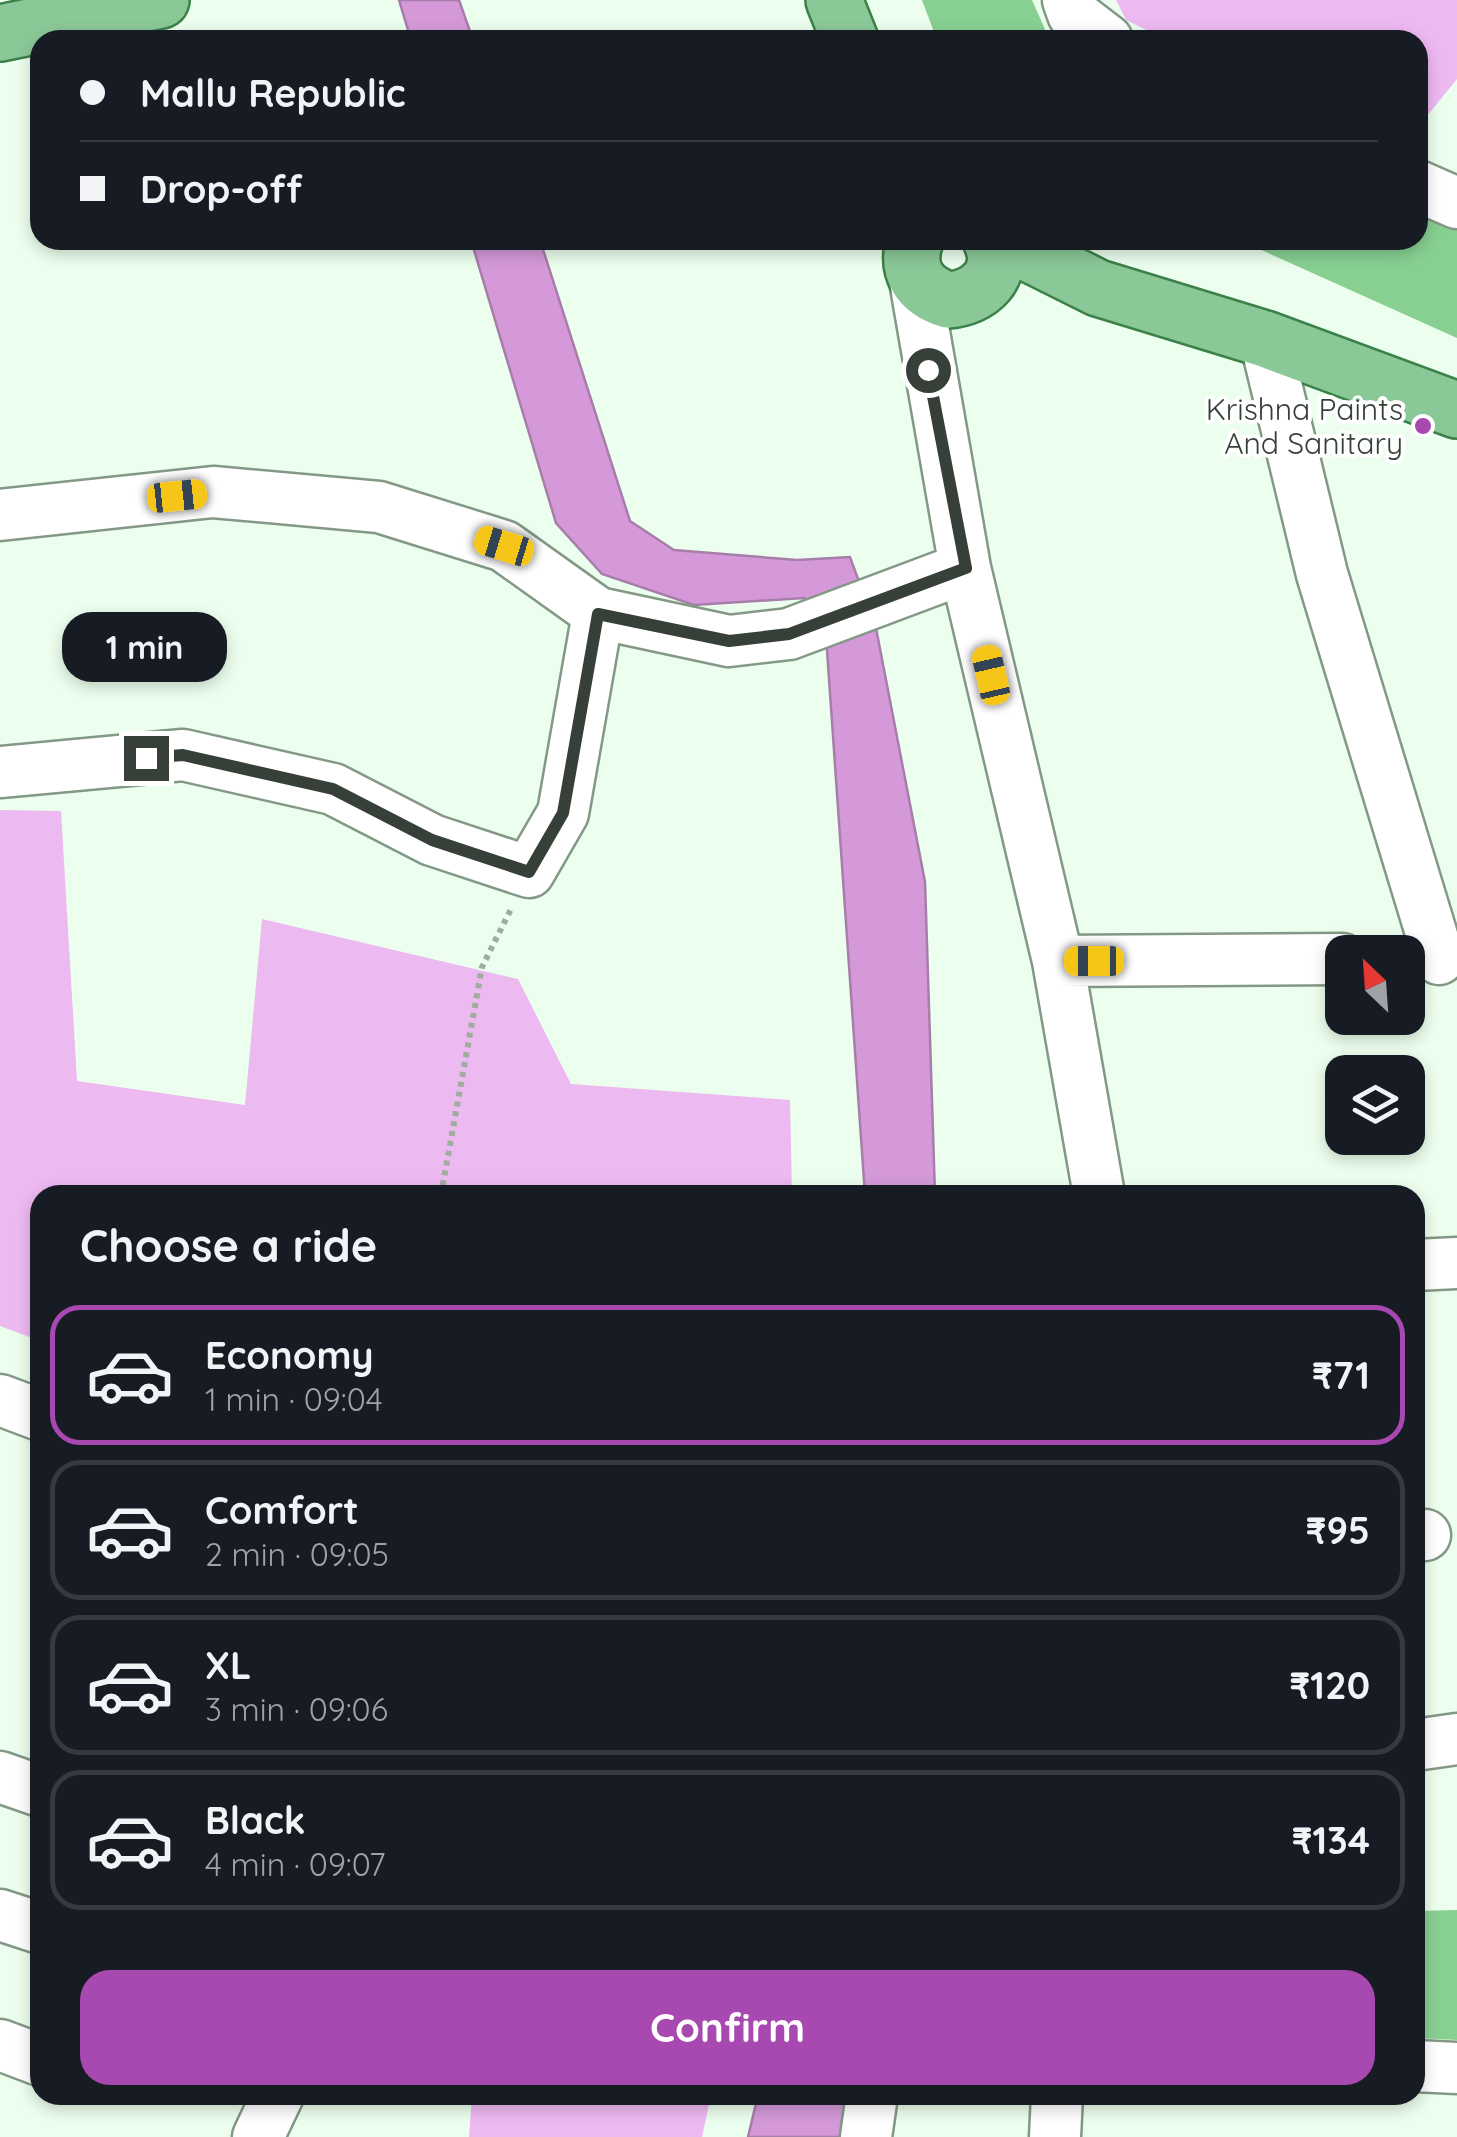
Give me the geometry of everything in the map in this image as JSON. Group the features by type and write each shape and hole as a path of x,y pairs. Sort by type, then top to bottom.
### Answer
{"main road":[{"path":"0,33 161,0"},
{"path":"834,0 846,30"},
{"path":"912,250 920,284 932,295 978,277 1098,288"},
{"path":"1022,250 1098,288 1265,339 1457,410"}],"street":[{"path":"1068,0 1072,14 1094,30"},
{"path":"1428,190 1457,203"},
{"path":"912,250 928,370 966,568 1058,961 1097,1185"},
{"path":"928,370 944,320 978,277"},
{"path":"1265,339 1322,574 1434,958"},
{"path":"0,515 213,492 380,507 504,546 598,614 729,641 789,634 966,568"},
{"path":"0,772 183,755 333,789 432,840 529,872 563,813 598,614"},
{"path":"1058,961 1325,959"},
{"path":"1425,1264 1457,1262"},
{"path":"0,1400 30,1410"},
{"path":"1425,1744 1457,1739"},
{"path":"0,1916 30,1925"},
{"path":"0,2044 30,2056"},
{"path":"1425,2066 1457,2068"},
{"path":"258,2137 273,2105"},
{"path":"866,2137 871,2105"},
{"path":"1055,2137 1056,2105"}],"path":[{"path":"442,1185 482,967 529,872"}],"shaded area":[{"path":"399,0 459,0 470,30 408,30"},
{"path":"1116,0 1457,0 1457,79 1428,115 1428,30 1146,30 1126,20"},
{"path":"474,250 543,250 630,521 674,550 797,560 850,557 876,628 925,882 935,1185 864,1185 827,650 804,598 694,605 602,574 556,523"},
{"path":"0,810 61,811 77,1081 245,1105 262,919 518,979 571,1084 790,1100 792,1185 30,1185 30,1337 0,1326"},
{"path":"471,2105 709,2105 702,2137 469,2137"},
{"path":"756,2105 856,2105 850,2137 748,2137"}],"building":[{"path":"922,0 1032,0 1045,30 933,30"},
{"path":"1428,212 1457,225 1457,338 1261,250 1428,250"},
{"path":"1457,1910 1457,2040 1425,2038 1425,1911"}],"place":[{"name":"Krishna Paints And Sanitary","path":"1423,426"}],"route":[{"path":"146,758 183,755 333,789 432,840 529,872 563,813 598,614 729,641 789,634 966,568 928,370"}]}
